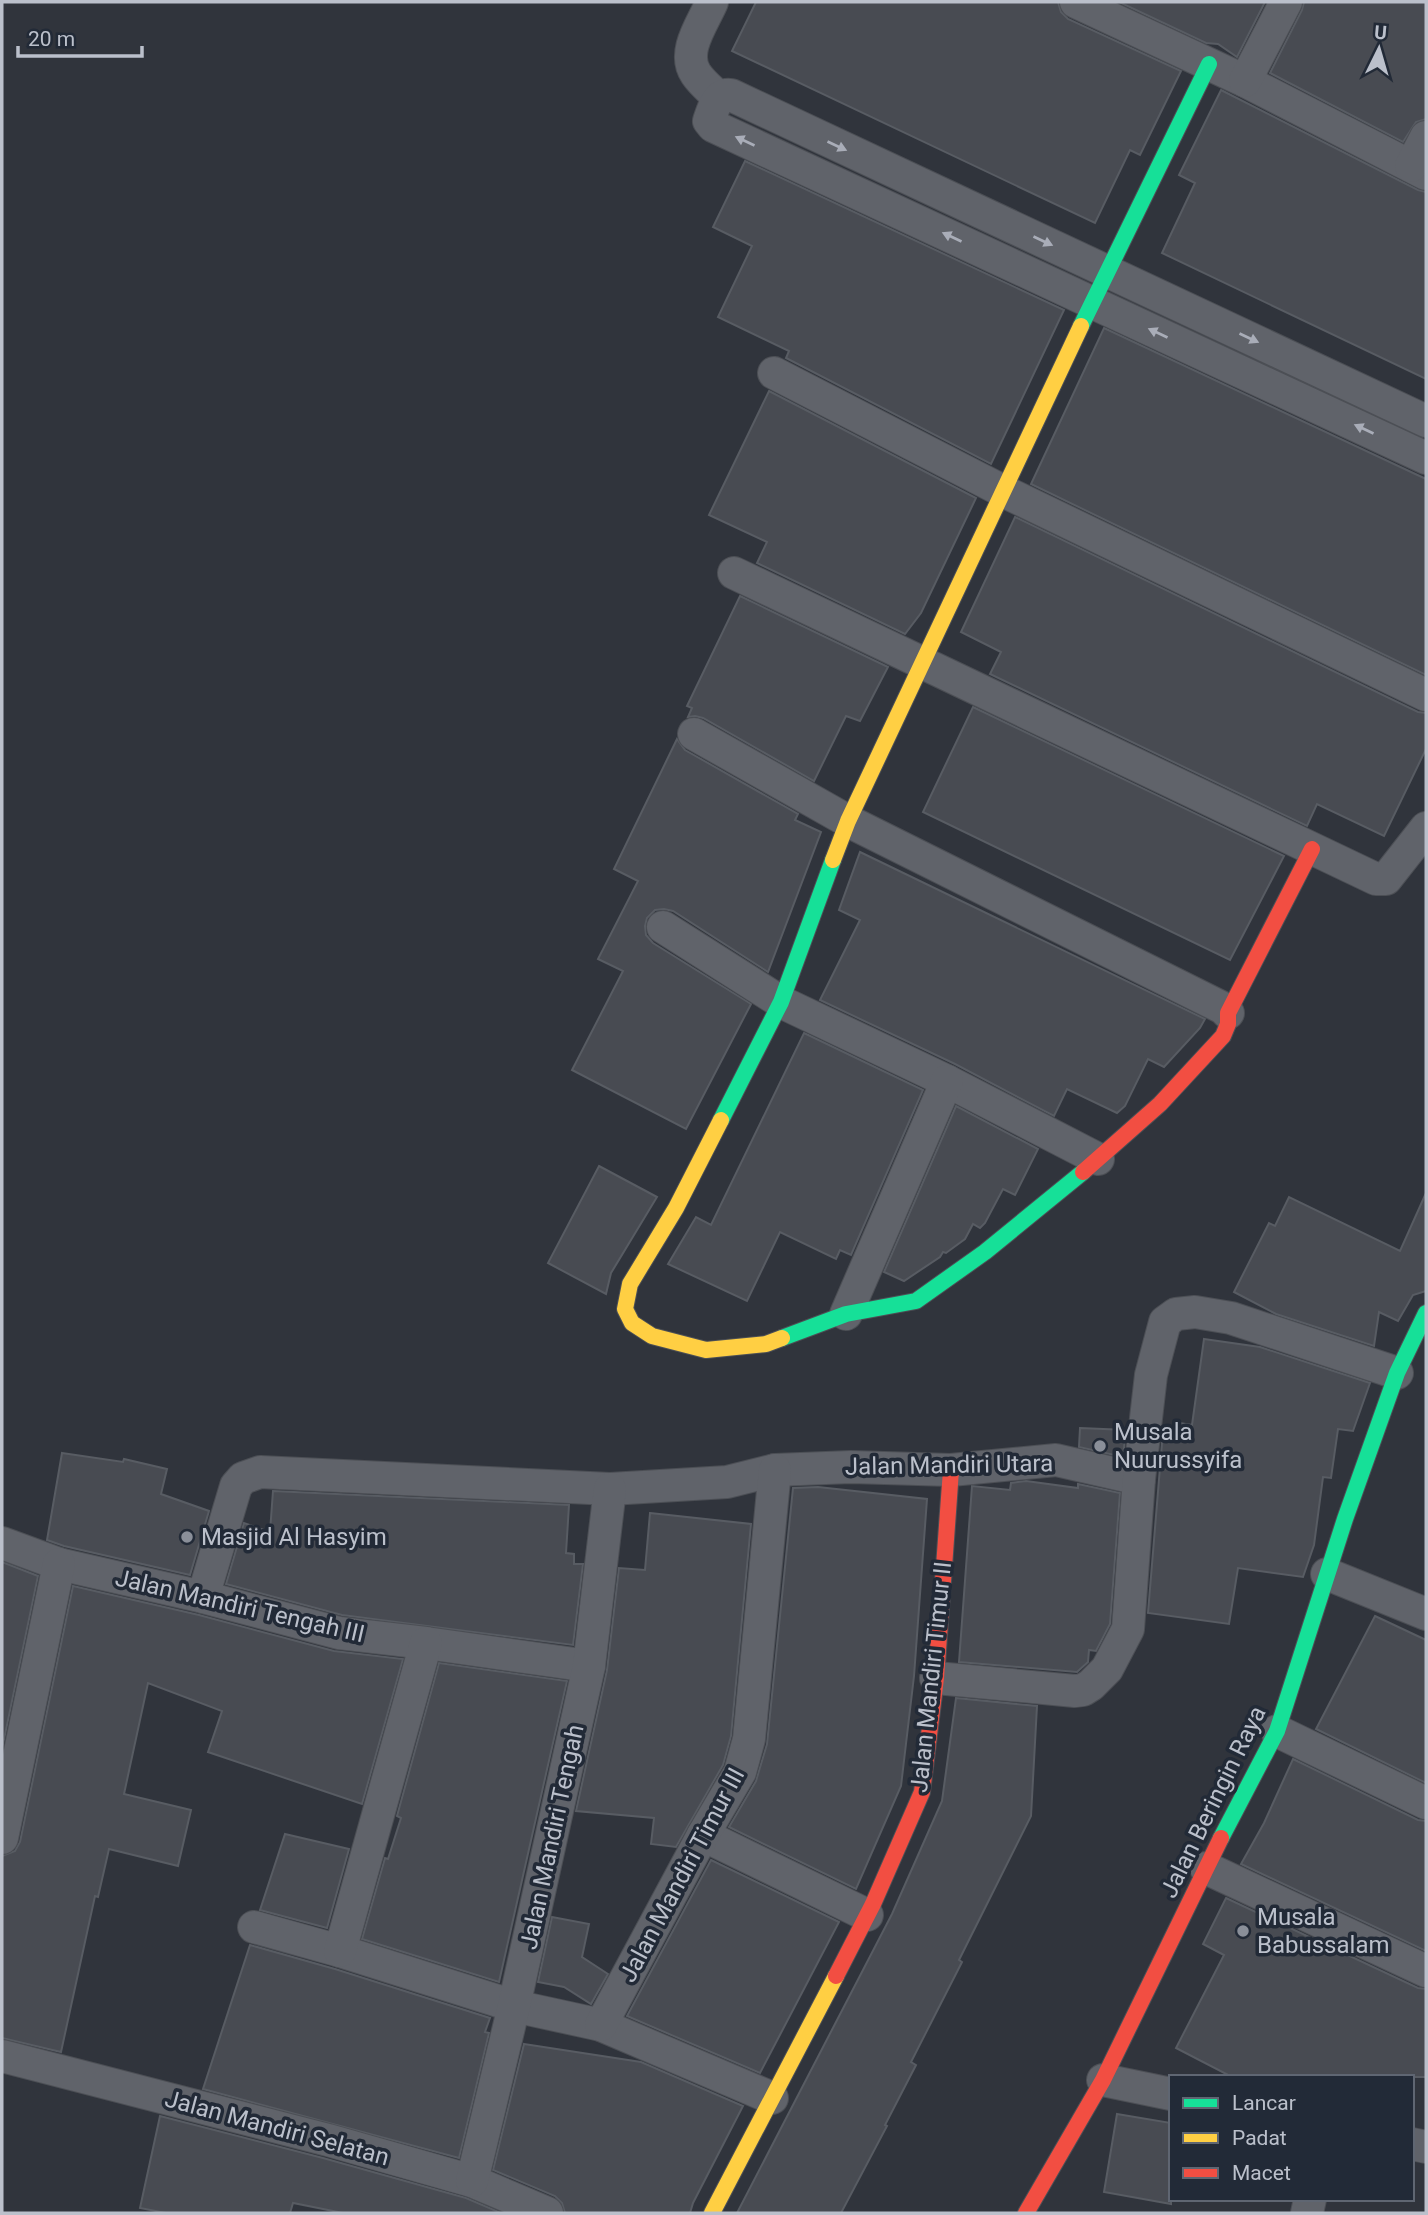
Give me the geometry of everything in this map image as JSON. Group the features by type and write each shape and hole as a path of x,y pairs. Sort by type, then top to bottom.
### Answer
{"street":[{"path":"712,2 690,53 691,66 697,76 719,98"},
{"path":"1077,2 1245,80 1419,170 1426,136"},
{"path":"1245,80 1286,2"},
{"path":"1209,64 920,663 848,821 781,1002 676,1208 630,1284 625,1309 632,1323 652,1336 706,1350 766,1344 846,1314 916,1301 985,1252 1098,1159 1160,1104 1223,1036 1228,1024 1228,1013 1312,849"},
{"path":"1426,421 731,95 719,98 709,121 713,127 1426,458"},
{"path":"774,373 1003,491 1426,695"},
{"path":"734,573 1377,879 1383,880 1395,868 1426,828"},
{"path":"694,734 848,821 1223,1008 1228,1013"},
{"path":"663,927 781,1002 947,1081 1098,1159"},
{"path":"846,1314 947,1081"},
{"path":"936,1678 1075,1691 1091,1685 1107,1669 1128,1629 1139,1479 1151,1376 1165,1322 1176,1314 1195,1312 1231,1318 1397,1373"},
{"name":"Jalan Beringin Raya","path":"1026,2213 1103,2080 1206,1868 1277,1731 1327,1574 1397,1373 1426,1313"},
{"name":"Jalan Mandiri Utara","path":"775,1470 851,1467 951,1470 1056,1460 1139,1479"},
{"path":"203,1597 236,1486 243,1478 260,1472 610,1489 727,1482 775,1470"},
{"name":"Jalan Mandiri Timur III","path":"601,2025 740,1772 749,1739 775,1470"},
{"name":"Jalan Mandiri Timur II","path":"712,2213 867,1915 922,1792 936,1678 951,1470"},
{"name":"Jalan Mandiri Tengah","path":"472,2181 514,2006 589,1667 610,1489"},
{"name":"Jalan Mandiri Tengah III","path":"2,1543 59,1564 203,1597 339,1633 589,1667"},
{"path":"2,1839 59,1564"},
{"path":"1327,1574 1426,1614"},
{"path":"341,1951 426,1643"},
{"path":"1277,1731 1426,1803"},
{"path":"703,1835 867,1915"},
{"path":"1206,1868 1426,1971"},
{"path":"254,1927 341,1951 514,2006 601,2025 772,2098"},
{"name":"Jalan Mandiri Selatan","path":"2,2056 328,2140 472,2181 547,2213"},
{"path":"1103,2080 1169,2094"}],"building":[{"path":"756,2 1058,2 1061,12 1068,19 1181,71 1140,155 1130,150 1095,223 732,51"},
{"path":"1119,2 1265,2 1237,57 1218,44 1206,43"},
{"path":"1304,2 1426,2 1426,119 1416,122 1403,142 1270,73"},
{"path":"1221,90 1426,192 1426,379 1162,253 1195,183 1179,175"},
{"path":"745,161 1064,310 991,464 786,358 789,351 718,317 752,246 713,227"},
{"path":"1104,328 1426,479 1426,675 1031,484"},
{"path":"769,391 976,498 921,613 905,634 757,563 767,542 709,515"},
{"path":"1015,517 1418,712 1426,713 1426,749 1384,836 1317,804 1307,826 990,674 1001,652 961,632"},
{"path":"740,596 888,667 860,721 846,716 814,781 703,718 688,717 692,708 687,706"},
{"path":"973,707 1284,856 1230,960 923,812"},
{"path":"677,739 685,750 798,814 795,820 821,832 768,972 673,911 655,910 647,918 646,935 653,943 751,1004 686,1129 572,1070 623,971 598,959 638,881 614,869"},
{"path":"860,852 1205,1019 1164,1067 1148,1059 1125,1106 1117,1113 1067,1089 1054,1116 955,1064 820,1000 860,920 839,910"},
{"path":"804,1033 923,1090 851,1255 840,1250 836,1259 780,1232 747,1301 668,1264 696,1217 711,1225"},
{"path":"956,1106 1038,1149 1015,1195 1003,1189 980,1228 973,1224 965,1239 904,1281 884,1272"},
{"path":"599,1166 657,1197 611,1273 606,1294 548,1263"},
{"path":"1426,1193 1426,1291 1413,1295 1398,1321 1379,1312 1374,1346 1276,1314 1234,1292 1269,1223 1275,1226 1289,1197 1400,1251"},
{"path":"1204,1339 1260,1347 1370,1383 1353,1431 1338,1429 1331,1478 1323,1477 1314,1545 1303,1577 1238,1568 1229,1624 1148,1613 1163,1431 1177,1432 1179,1423 1192,1425"},
{"name":"Musala Nuurussyifa","path":"1080,1428 1126,1430 1123,1457 1079,1447"},
{"path":"62,1453 123,1462 124,1459 167,1469 161,1494 209,1511 190,1575 47,1540"},
{"path":"1026,1481 1078,1488 1078,1484 1120,1493 1110,1624 1096,1651 1089,1650 1088,1662 1077,1672 959,1662 972,1486 1010,1490 1011,1483"},
{"path":"818,1487 927,1499 914,1676 901,1786 856,1889 729,1827 756,1781 767,1744 793,1488"},
{"path":"273,1491 569,1505 566,1553 574,1554 574,1564 583,1564 573,1645 342,1615 226,1584 244,1523 270,1532"},
{"path":"650,1513 751,1524 731,1736 723,1765 676,1847 651,1844 654,1818 576,1811 607,1670 619,1568 645,1570"},
{"path":"2,1562 38,1576 2,1749"},
{"path":"73,1586 199,1615 334,1651 403,1659 362,1804 208,1752 222,1711 148,1683 124,1794 191,1810 178,1866 109,1849 98,1897 95,1896 61,2052 2,2038 2,1856 15,1851 20,1842"},
{"path":"1375,1616 1426,1640 1426,1783 1316,1729"},
{"path":"439,1663 567,1681 499,1982 362,1939 385,1858 388,1859 401,1818 397,1816"},
{"path":"956,1698 1037,1706 1031,1816 911,2062 916,2065 885,2125 887,2126 841,2213 737,2213 892,1914 942,1801"},
{"path":"1293,1759 1418,1820 1426,1821 1426,1951 1241,1864 1264,1823"},
{"path":"285,1834 349,1849 327,1928 260,1910"},
{"path":"711,1860 839,1922 760,2073 627,2016"},
{"path":"1226,1898 1418,1988 1426,1989 1426,2077 1228,2075 1176,2048 1224,1955 1203,1944"},
{"path":"552,1917 589,1924 582,1957 608,1974 591,2004 564,1987 538,1982"},
{"path":"250,1945 490,2018 485,2032 489,2033 459,2158 203,2089"},
{"path":"524,2044 641,2062 743,2106 690,2213 565,2213 562,2203 555,2196 493,2170"},
{"path":"1117,2114 1169,2123 1171,2204 1104,2192"},
{"path":"160,2116 466,2198 501,2213 343,2213 293,2203 290,2213 166,2213 140,2208"}],"traffic: fast":[{"path":"1081,326 1209,64"},
{"path":"721,1120 781,1002 833,860"},
{"path":"782,1338 846,1314 916,1301 985,1252 1083,1172"},
{"path":"1221,1838 1277,1731 1345,1519 1397,1373 1426,1313"}],"traffic: slow":[{"path":"833,860 848,821 1081,326"},
{"path":"721,1120 676,1208 630,1284 625,1309 632,1323 652,1336 706,1350 766,1344 782,1338"},
{"path":"712,2213 836,1976"}],"traffic: jam":[{"path":"1083,1172 1160,1104 1223,1036 1228,1024 1228,1013 1312,849"},
{"path":"836,1976 873,1904 922,1792 936,1678 951,1470"},
{"path":"1026,2213 1103,2080 1221,1838"}],"place":[{"name":"Musala Nuurussyifa","path":"1100,1446"},
{"name":"Masjid Al Hasyim","path":"187,1537"},
{"name":"Musala Babussalam","path":"1243,1931"}]}
